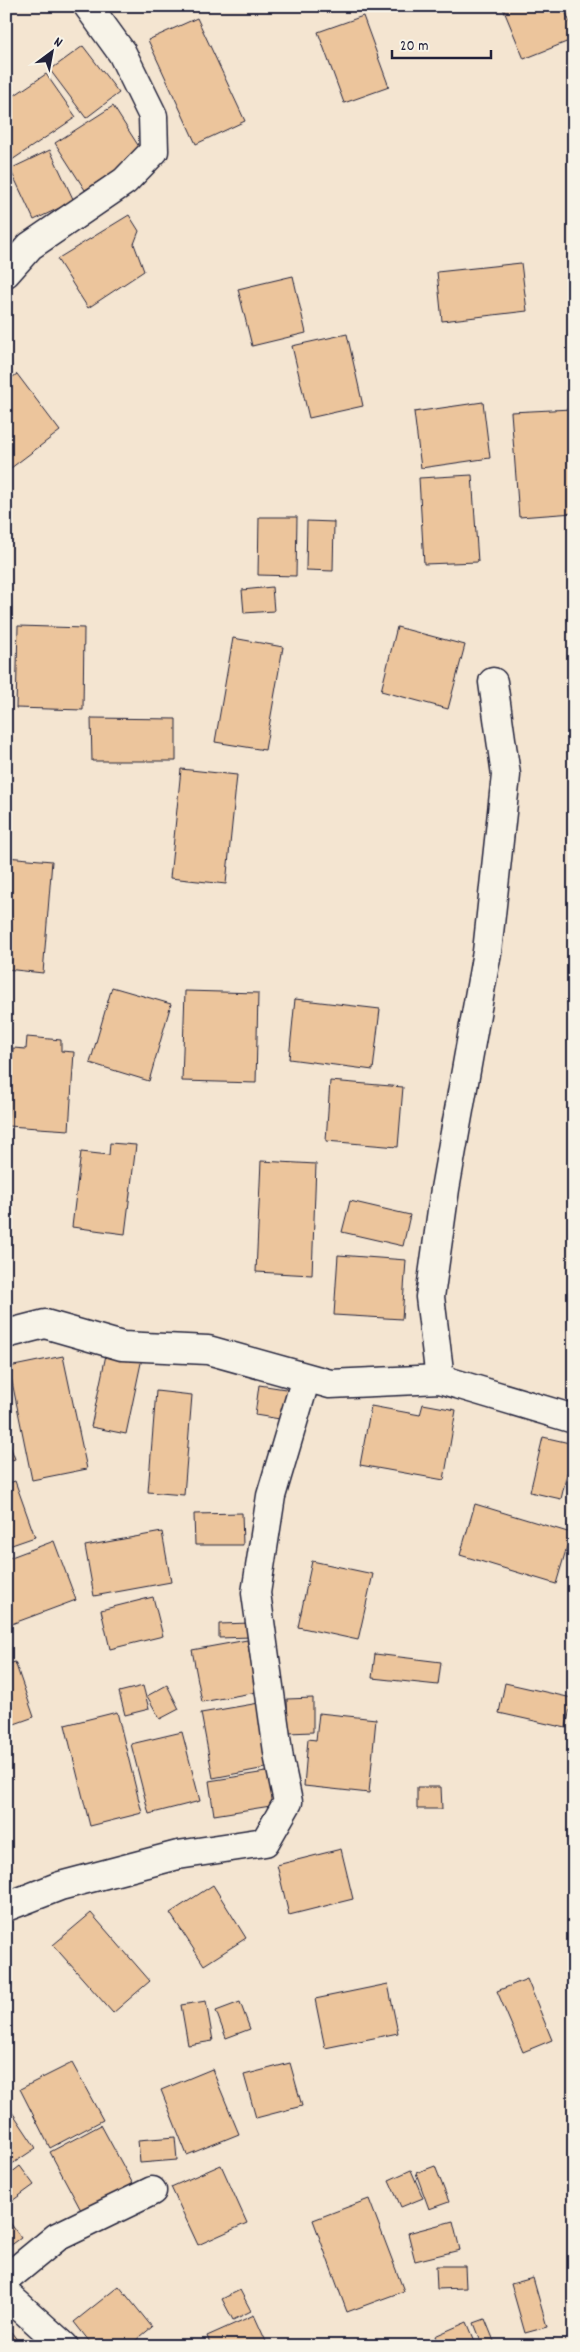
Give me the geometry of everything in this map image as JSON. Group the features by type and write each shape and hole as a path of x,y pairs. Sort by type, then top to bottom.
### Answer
{"street":[{"path":"6,273 30,246 125,182 154,151 153,116 122,53 88,6"},
{"path":"440,1379 430,1297 445,1188 487,952 506,775 494,682"},
{"path":"6,1334 45,1324 122,1346 208,1350 330,1384 440,1379 574,1419"},
{"path":"6,1907 60,1886 178,1855 265,1842 288,1802 279,1759 256,1593 271,1496 306,1378"},
{"path":"6,2278 57,2237 152,2191"},
{"path":"6,2294 64,2346"}],"building":[{"path":"502,6 563,6 574,32 574,39 524,59"},
{"path":"363,16 389,87 344,103 318,32"},
{"path":"197,18 245,121 196,144 148,40"},
{"path":"83,46 119,93 86,118 50,70"},
{"path":"46,74 76,117 6,164 6,101"},
{"path":"113,106 143,153 85,190 55,143"},
{"path":"50,150 74,201 34,220 10,169"},
{"path":"129,215 139,231 134,244 144,271 88,308 57,259"},
{"path":"521,263 527,311 442,321 437,272"},
{"path":"293,276 306,333 252,346 238,289"},
{"path":"347,334 363,406 309,418 292,346"},
{"path":"17,374 60,431 11,468 6,463 6,382"},
{"path":"483,402 490,458 421,468 414,412"},
{"path":"572,409 574,513 519,517 511,412"},
{"path":"472,475 478,562 424,564 419,478"},
{"path":"259,517 297,517 296,576 258,575"},
{"path":"307,521 334,522 333,571 306,570"},
{"path":"272,587 274,611 244,613 242,590"},
{"path":"18,626 84,628 83,710 16,708"},
{"path":"397,627 465,645 448,709 381,691"},
{"path":"233,638 283,647 265,750 215,742"},
{"path":"91,718 176,719 176,761 92,761"},
{"path":"181,769 237,775 226,884 170,878"},
{"path":"6,857 52,861 43,973 6,969"},
{"path":"572,889 574,889 574,948 571,948"},
{"path":"112,987 171,1004 149,1081 90,1063"},
{"path":"185,991 258,993 256,1083 182,1081"},
{"path":"295,999 380,1009 373,1070 289,1059"},
{"path":"27,1037 61,1040 61,1051 74,1052 69,1130 8,1126 13,1048 26,1049"},
{"path":"330,1081 403,1087 398,1147 326,1141"},
{"path":"110,1143 136,1145 125,1234 72,1227 81,1152 109,1155"},
{"path":"261,1161 316,1164 312,1275 256,1272"},
{"path":"350,1201 410,1215 403,1246 342,1232"},
{"path":"338,1255 406,1260 402,1319 334,1315"},
{"path":"107,1350 142,1358 126,1434 91,1427"},
{"path":"63,1356 87,1469 32,1480 9,1367"},
{"path":"259,1385 292,1390 286,1420 255,1415"},
{"path":"156,1391 192,1395 184,1495 148,1492"},
{"path":"423,1404 456,1410 444,1480 360,1465 371,1406 420,1415"},
{"path":"6,1435 15,1459 6,1462"},
{"path":"543,1437 574,1444 561,1499 530,1492"},
{"path":"15,1481 35,1537 6,1547 6,1484"},
{"path":"475,1504 571,1533 556,1584 460,1555"},
{"path":"242,1513 243,1545 195,1545 194,1514"},
{"path":"162,1532 171,1582 94,1596 85,1546"},
{"path":"54,1541 76,1600 6,1626 6,1559"},
{"path":"312,1561 373,1574 358,1640 298,1627"},
{"path":"153,1597 163,1636 110,1649 101,1610"},
{"path":"251,1623 251,1637 219,1638 219,1624"},
{"path":"247,1640 257,1692 202,1702 192,1650"},
{"path":"375,1654 441,1662 438,1685 372,1678"},
{"path":"15,1662 34,1717 6,1727 6,1665"},
{"path":"505,1683 572,1698 566,1728 499,1713"},
{"path":"167,1685 179,1709 160,1719 147,1696"},
{"path":"143,1686 149,1709 125,1715 119,1692"},
{"path":"313,1698 313,1732 288,1733 287,1699"},
{"path":"259,1703 271,1767 213,1778 201,1713"},
{"path":"117,1712 142,1813 90,1826 65,1725"},
{"path":"319,1713 376,1719 369,1793 304,1786 308,1739 316,1740"},
{"path":"182,1732 200,1801 149,1814 131,1744"},
{"path":"272,1771 277,1805 214,1815 209,1781"},
{"path":"417,1787 441,1787 442,1809 417,1809"},
{"path":"341,1849 353,1899 289,1915 277,1865"},
{"path":"213,1885 246,1938 204,1965 170,1913"},
{"path":"91,1913 150,1981 113,2013 53,1945"},
{"path":"527,1979 552,2040 523,2052 497,1991"},
{"path":"388,1984 398,2033 325,2048 315,1999"},
{"path":"206,2001 213,2041 188,2045 181,2005"},
{"path":"240,2002 250,2029 226,2038 216,2011"},
{"path":"72,2063 103,2120 50,2148 20,2089"},
{"path":"290,2063 302,2106 256,2118 244,2075"},
{"path":"212,2069 239,2134 187,2155 161,2090"},
{"path":"6,2103 36,2148 6,2168"},
{"path":"101,2125 133,2184 82,2212 50,2152"},
{"path":"175,2137 177,2160 140,2163 138,2140"},
{"path":"221,2165 247,2223 198,2245 171,2187"},
{"path":"20,2166 34,2185 12,2201 6,2194 6,2177"},
{"path":"435,2166 449,2202 429,2209 416,2173"},
{"path":"411,2170 423,2198 401,2207 389,2180"},
{"path":"369,2199 404,2291 347,2312 313,2220"},
{"path":"6,2217 21,2238 6,2249"},
{"path":"453,2221 460,2250 415,2261 408,2233"},
{"path":"436,2266 465,2266 466,2288 437,2289"},
{"path":"533,2278 547,2327 525,2333 511,2284"},
{"path":"119,2286 152,2327 129,2346 93,2346 74,2322"},
{"path":"240,2290 251,2311 233,2320 222,2299"},
{"path":"254,2315 268,2346 211,2346 207,2336"},
{"path":"485,2319 496,2346 483,2346 474,2323"},
{"path":"467,2322 477,2346 439,2346 435,2336"},
{"path":"11,2332 22,2346 6,2346 6,2336"},
{"path":"422,2340 423,2346 401,2346"}]}
